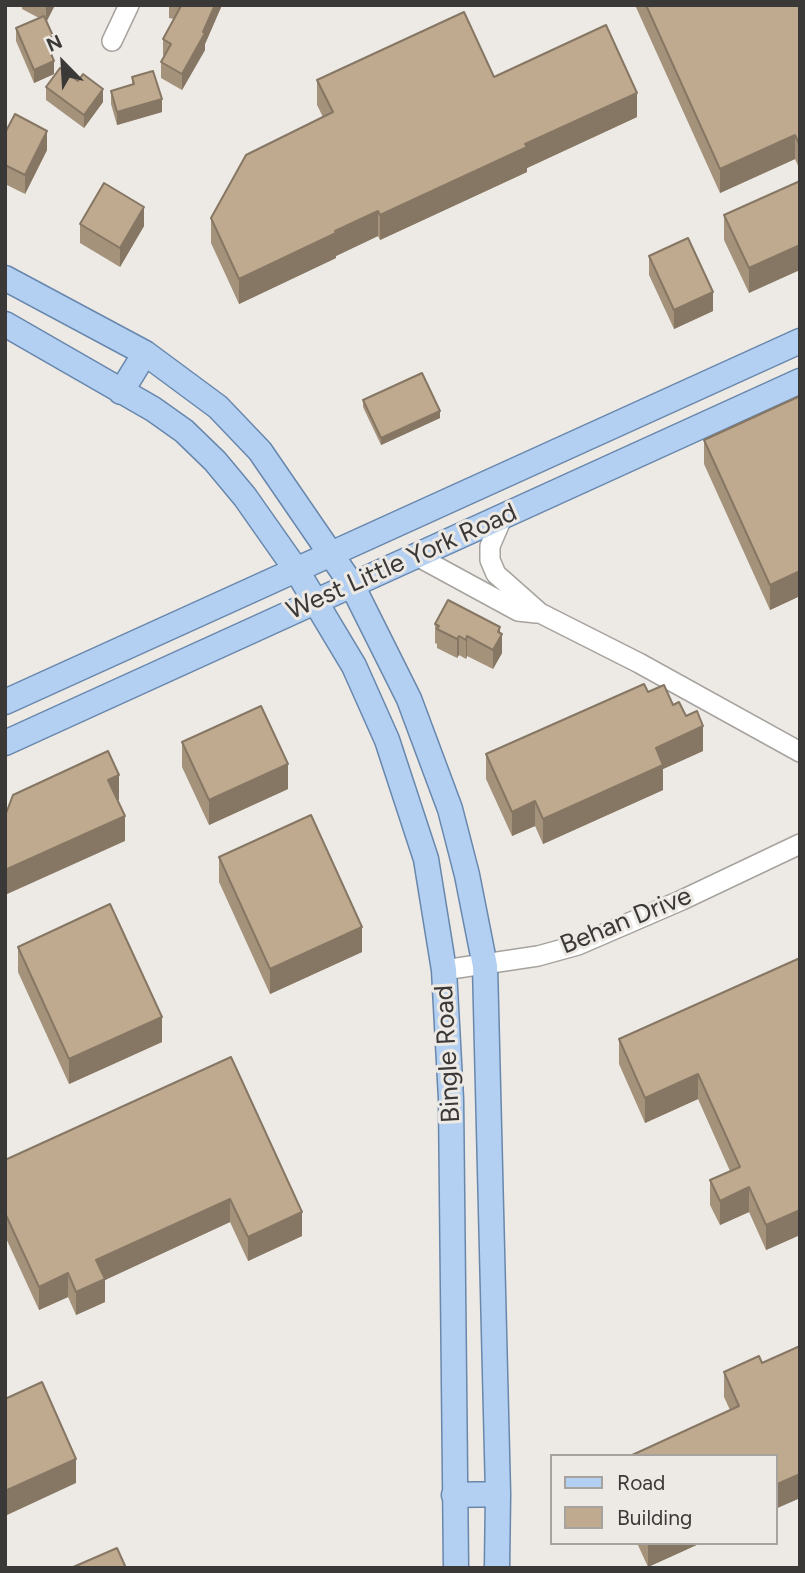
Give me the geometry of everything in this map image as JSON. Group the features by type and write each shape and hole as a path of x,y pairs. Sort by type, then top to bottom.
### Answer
{"main road":[{"name":"Bingle Road","path":"5,278 145,353 218,407 260,451 332,553 352,584 409,699 450,809 467,875 485,966 498,1493 497,1568"},
{"name":"Bingle Road","path":"5,324 184,431 215,461 245,497 297,571 354,666 387,740 426,859 444,970 452,1100 456,1568"},
{"name":"West Little York Road","path":"5,702 800,341"},
{"path":"121,392 145,353"},
{"name":"West Little York Road","path":"5,743 800,381"},
{"path":"675,398 690,430"},
{"path":"454,1495 498,1493"}],"street":[{"path":"112,41 130,5"},
{"path":"503,516 490,546 496,574 540,613 639,663 800,752"},
{"path":"415,555 518,611 540,613"},
{"name":"Behan Drive","path":"444,970 485,966 578,945 682,900 800,844"}],"building":[{"path":"179,5 215,5 203,32 205,33 182,74 161,62 171,44 163,39 181,6"},
{"path":"646,5 800,5 800,146 795,135 720,169"},
{"path":"464,12 494,77 606,25 637,93 380,215 378,211 335,231 336,233 239,279 211,218 246,155 333,112 317,80"},
{"path":"44,16 53,36 45,39 54,61 34,70 16,28"},
{"path":"60,68 78,81 83,74 103,89 84,115 46,87"},
{"path":"153,71 162,99 117,112 111,91 134,84 132,77"},
{"path":"15,114 47,131 25,175 5,165 5,133"},
{"path":"800,181 800,245 749,268 724,215"},
{"path":"104,183 144,207 120,248 80,224"},
{"path":"688,238 713,292 674,310 649,256"},
{"path":"422,373 440,411 381,438 363,400"},
{"path":"800,396 800,571 770,585 704,440"},
{"path":"448,600 500,627 498,632 502,634 493,650 467,636 466,640 459,636 457,639 437,629 439,626 435,624"},
{"path":"644,684 648,692 664,685 673,705 679,702 686,716 697,711 703,726 656,748 663,765 543,819 535,801 512,812 486,754"},
{"path":"261,706 288,764 209,800 182,742"},
{"path":"108,751 119,775 108,780 125,816 5,870 5,816 13,795"},
{"path":"311,815 362,927 270,969 219,857"},
{"path":"110,904 162,1017 69,1059 18,947"},
{"path":"800,958 800,1210 766,1225 749,1187 720,1201 710,1180 740,1167 698,1074 645,1098 619,1039"},
{"path":"231,1057 302,1212 248,1237 230,1199 96,1260 105,1279 76,1292 68,1273 39,1287 5,1213 5,1160"},
{"path":"800,1346 800,1474 777,1484 777,1454 634,1454 739,1406 724,1372 759,1356 762,1363"},
{"path":"42,1382 76,1459 5,1491 5,1399"},
{"path":"117,1548 126,1568 71,1568"}]}
